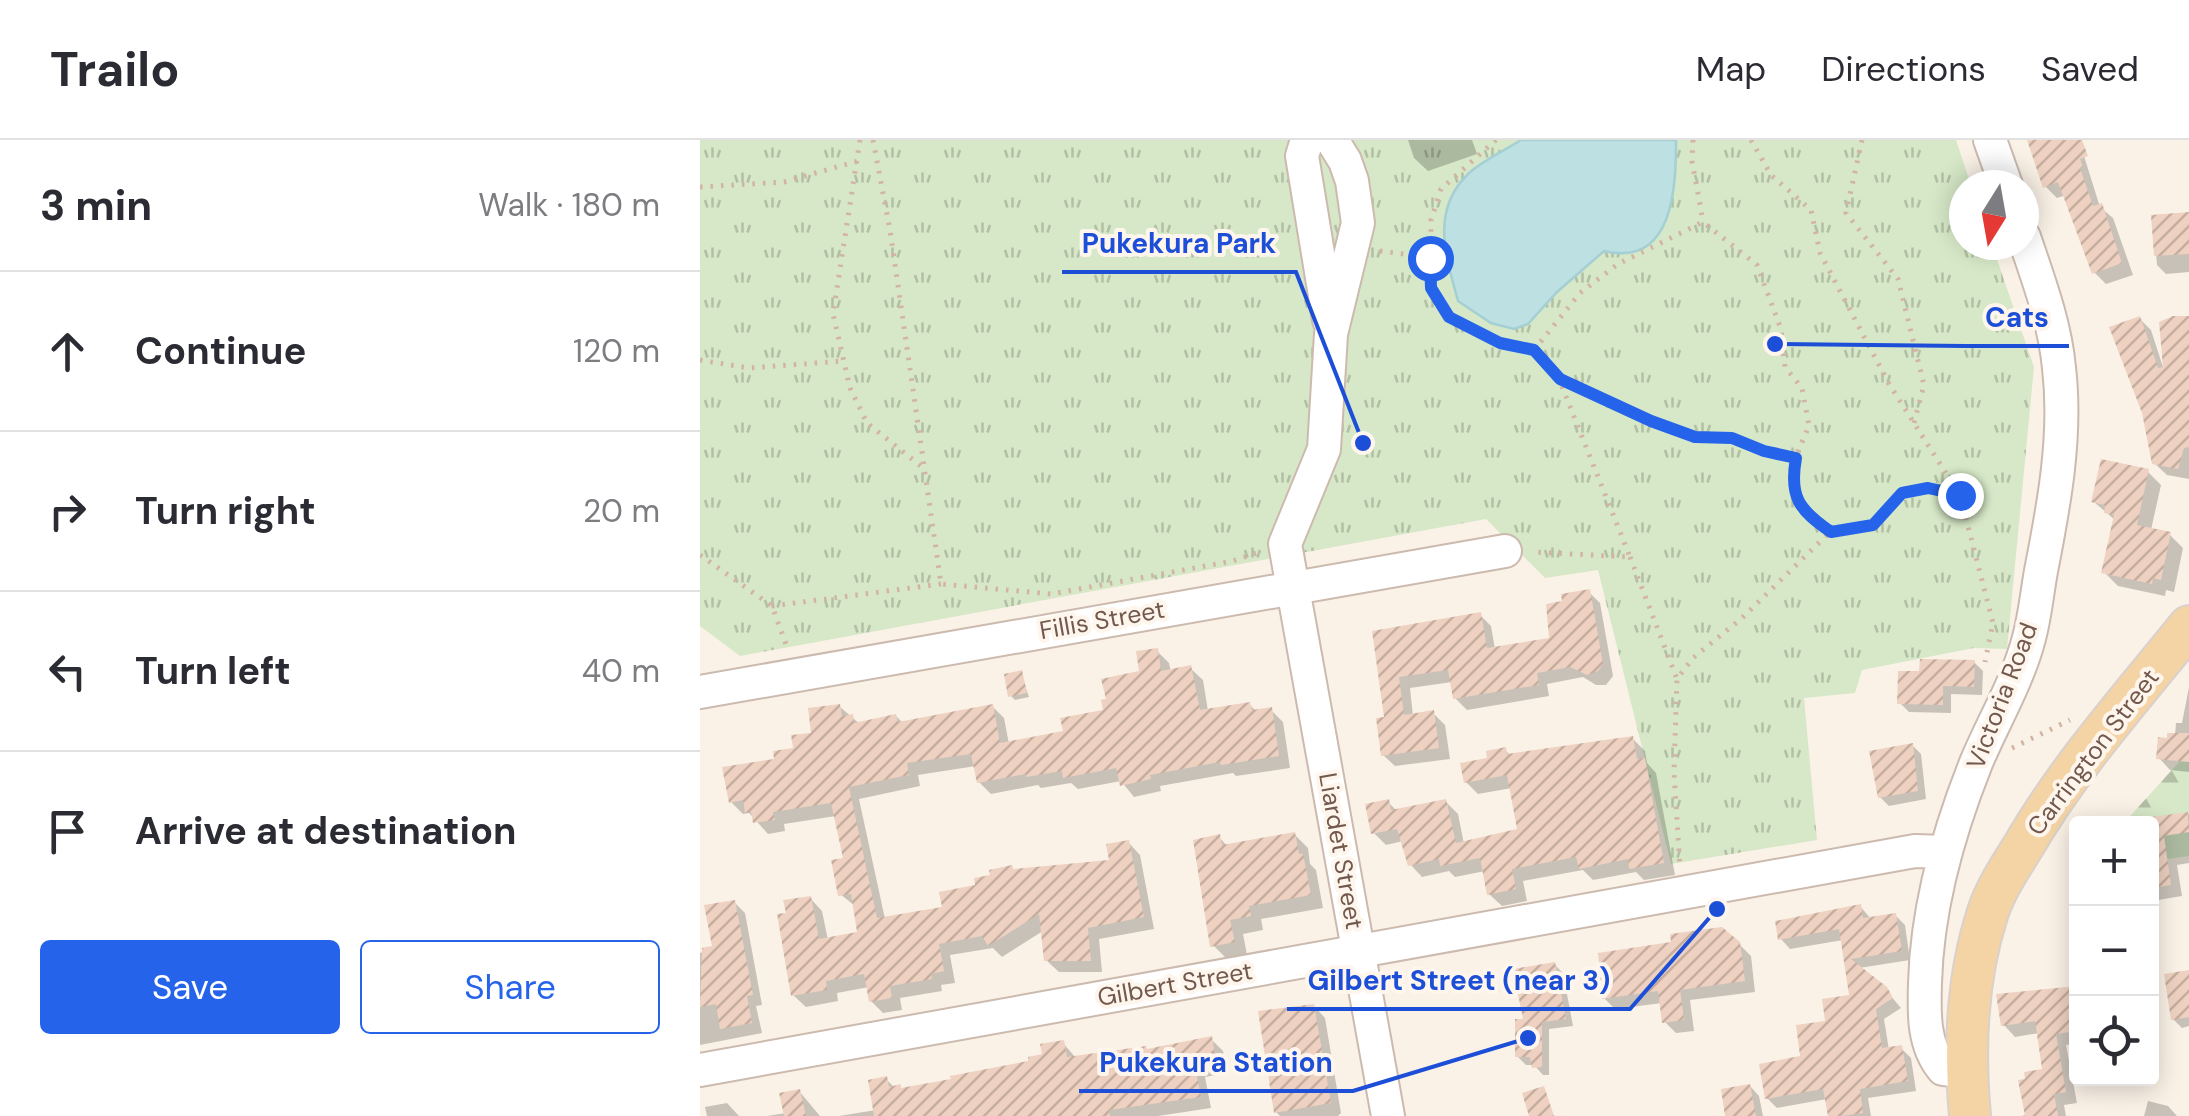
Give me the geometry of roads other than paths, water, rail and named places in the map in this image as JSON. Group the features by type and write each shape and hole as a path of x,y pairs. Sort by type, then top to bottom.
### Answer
{"main road":[{"name":"Carrington Street","path":"1970,1116 1966,1071 1976,964 1989,909 2002,881 2070,774 2189,626"}],"street":[{"path":"1307,140 1302,156 1331,334"},
{"path":"1331,334 1358,223 1356,198 1345,160 1332,140"},
{"path":"1990,140 2001,170"},
{"name":"Victoria Road","path":"1966,1071 1943,1069 1933,1058 1926,1031 1926,952 1946,852 1975,766 2029,640 2050,527 2062,412 2059,364 2031,260"},
{"name":"Liardet Street","path":"1331,334 1324,449 1285,544 1388,1116"},
{"name":"Fillis Street","path":"700,692 1505,551"},
{"name":"Gilbert Street","path":"700,1070 1916,852 1946,852"}],"water":[{"path":"1521,140 1676,140 1676,159 1672,200 1658,235 1645,247 1627,253 1604,251 1528,324 1514,329 1491,323 1458,301 1444,235 1449,203 1456,188 1486,160"}],"place":[{"name":"Cats","path":"1775,344"},
{"name":"Pukekura Park","path":"1363,443"},
{"name":"Gilbert Street (near 3)","path":"1717,909"},
{"name":"Pukekura Station","path":"1528,1038"}]}
